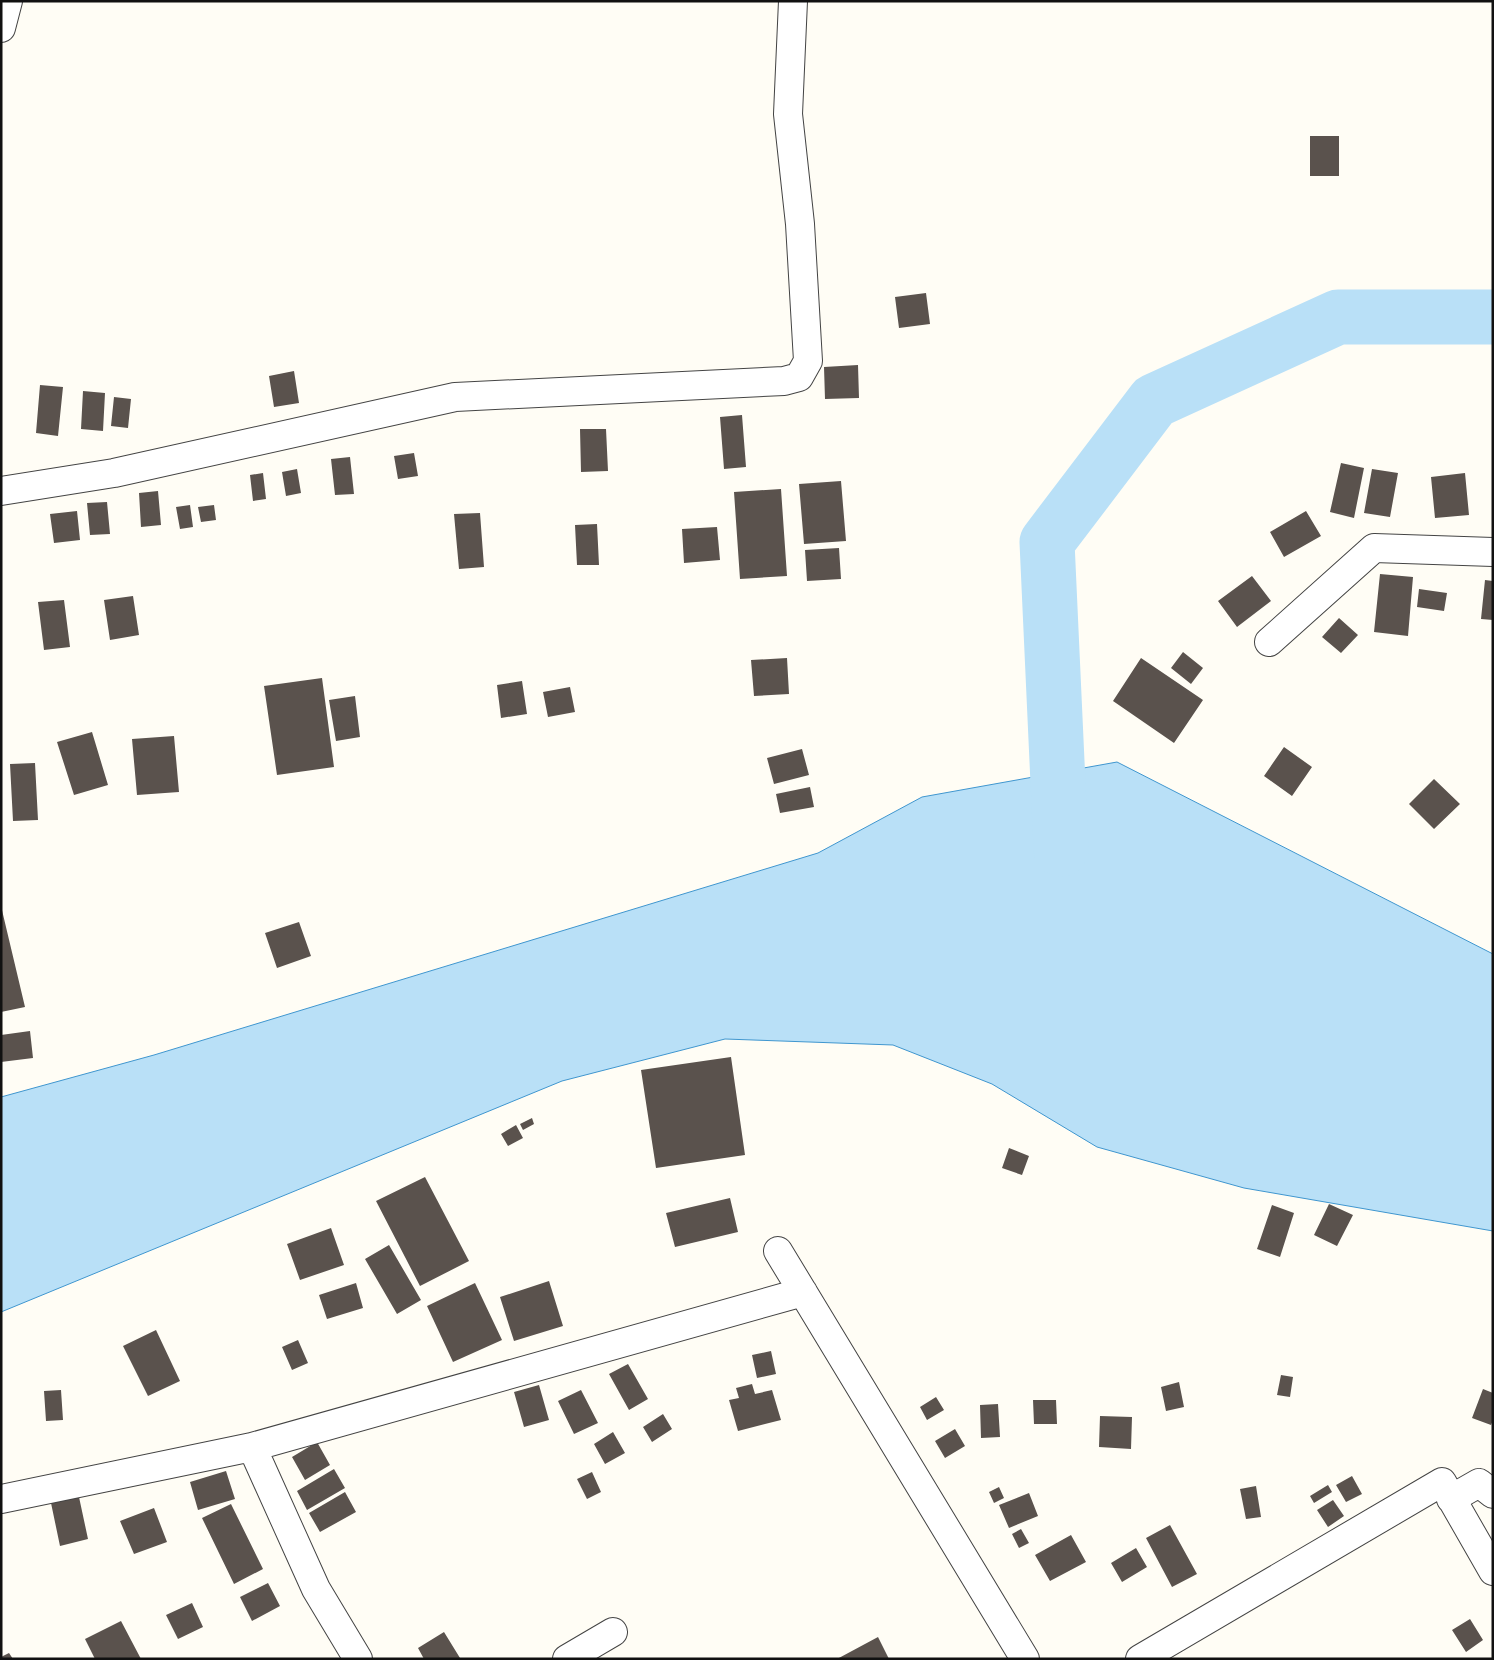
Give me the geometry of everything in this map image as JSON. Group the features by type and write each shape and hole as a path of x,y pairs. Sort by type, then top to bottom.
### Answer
{"street":[{"path":"1,28 8,1"},
{"path":"1,491 114,473 455,397 784,381 799,377 808,362 800,224 788,114 793,1"},
{"path":"1269,642 1374,548 1493,552"},
{"path":"778,1251 1025,1659"},
{"path":"1,1499 252,1447 803,1292"},
{"path":"252,1447 316,1589 358,1659"},
{"path":"1140,1659 1442,1482 1493,1571"},
{"path":"1451,1498 1479,1483 1493,1494"},
{"path":"568,1659 613,1632"}],"water":[{"path":"1117,762 1493,954 1493,1231 1244,1188 1097,1147 992,1084 893,1045 725,1039 562,1081 1,1312 1,1097 154,1055 818,853 922,797"}],"building":[{"path":"1310,136 1339,136 1339,176 1310,176"},
{"path":"926,293 930,324 899,328 895,297"},
{"path":"858,365 859,398 825,399 824,367"},
{"path":"294,371 299,403 274,407 269,376"},
{"path":"40,385 63,387 58,436 36,433"},
{"path":"83,391 105,393 103,431 81,429"},
{"path":"114,397 131,399 128,428 111,426"},
{"path":"742,415 746,467 724,469 720,417"},
{"path":"580,429 606,429 608,471 581,472"},
{"path":"414,453 418,476 398,479 394,456"},
{"path":"350,457 354,494 335,495 331,459"},
{"path":"1341,463 1364,468 1354,518 1330,512"},
{"path":"297,469 301,493 286,496 282,472"},
{"path":"1372,469 1398,473 1390,517 1364,513"},
{"path":"263,473 266,499 253,501 250,475"},
{"path":"1465,473 1469,515 1435,518 1431,477"},
{"path":"841,481 846,541 804,544 799,484"},
{"path":"781,489 787,576 740,579 734,492"},
{"path":"158,491 161,525 141,527 139,493"},
{"path":"107,502 110,534 90,535 87,503"},
{"path":"190,505 193,527 180,529 176,507"},
{"path":"214,505 216,520 201,522 198,507"},
{"path":"77,511 80,540 54,543 50,514"},
{"path":"1306,511 1321,536 1284,557 1270,532"},
{"path":"480,513 484,567 459,569 454,514"},
{"path":"597,524 599,565 577,565 575,525"},
{"path":"717,527 720,560 684,563 682,529"},
{"path":"839,548 841,579 807,581 805,550"},
{"path":"1380,574 1413,577 1408,636 1374,632"},
{"path":"1252,576 1271,601 1237,627 1218,601"},
{"path":"1485,580 1493,581 1493,620 1481,619"},
{"path":"1419,589 1447,593 1444,611 1417,607"},
{"path":"133,596 139,635 110,640 104,600"},
{"path":"64,600 70,647 44,650 38,602"},
{"path":"1339,618 1358,635 1341,653 1322,637"},
{"path":"1183,652 1203,668 1191,684 1171,668"},
{"path":"787,658 789,694 754,696 751,660"},
{"path":"1141,658 1203,700 1174,743 1113,701"},
{"path":"322,678 334,767 277,775 264,686"},
{"path":"522,681 527,714 501,718 497,685"},
{"path":"570,687 575,712 548,717 543,692"},
{"path":"355,696 360,737 336,741 329,700"},
{"path":"92,732 108,785 74,795 57,742"},
{"path":"174,736 179,792 137,795 132,739"},
{"path":"1284,747 1312,767 1292,796 1264,776"},
{"path":"802,749 809,775 774,784 767,758"},
{"path":"35,763 38,820 13,821 10,764"},
{"path":"1434,779 1460,804 1434,829 1409,804"},
{"path":"810,787 814,807 780,813 776,794"},
{"path":"1,906 25,1007 1,1012"},
{"path":"299,922 311,956 277,968 265,933"},
{"path":"30,1031 33,1058 1,1062 1,1035"},
{"path":"731,1057 745,1155 656,1168 641,1070"},
{"path":"532,1118 534,1124 523,1130 520,1124"},
{"path":"516,1125 523,1138 508,1146 501,1134"},
{"path":"1009,1148 1029,1156 1022,1175 1002,1168"},
{"path":"425,1177 469,1261 420,1286 376,1201"},
{"path":"730,1198 738,1232 675,1247 666,1213"},
{"path":"1329,1204 1353,1215 1337,1246 1314,1235"},
{"path":"1272,1205 1294,1213 1280,1257 1257,1249"},
{"path":"331,1228 344,1265 300,1280 287,1244"},
{"path":"389,1245 421,1300 397,1314 365,1259"},
{"path":"549,1281 563,1326 514,1341 500,1297"},
{"path":"356,1283 363,1308 327,1319 319,1295"},
{"path":"475,1283 502,1340 453,1362 427,1306"},
{"path":"156,1330 180,1381 148,1396 123,1346"},
{"path":"298,1340 308,1363 292,1370 282,1347"},
{"path":"771,1351 776,1374 757,1378 752,1355"},
{"path":"628,1364 648,1399 629,1410 609,1374"},
{"path":"1281,1375 1293,1377 1290,1397 1277,1395"},
{"path":"1179,1382 1184,1407 1166,1411 1161,1387"},
{"path":"752,1384 755,1394 772,1390 781,1420 738,1431 729,1400 739,1398 736,1388"},
{"path":"539,1385 549,1420 524,1427 514,1392"},
{"path":"1483,1389 1493,1393 1493,1420 1491,1425 1472,1418"},
{"path":"61,1390 63,1420 46,1421 44,1391"},
{"path":"581,1390 598,1423 574,1434 558,1401"},
{"path":"936,1397 944,1410 927,1420 920,1407"},
{"path":"1033,1400 1056,1400 1057,1424 1034,1424"},
{"path":"998,1404 1000,1437 981,1438 980,1405"},
{"path":"663,1414 672,1429 652,1442 643,1427"},
{"path":"1100,1416 1132,1417 1131,1449 1099,1447"},
{"path":"955,1429 965,1446 945,1458 935,1441"},
{"path":"613,1432 625,1453 605,1464 594,1444"},
{"path":"317,1442 330,1465 305,1480 292,1457"},
{"path":"334,1469 345,1488 307,1510 297,1491"},
{"path":"226,1471 235,1499 198,1510 190,1482"},
{"path":"592,1472 601,1492 587,1499 577,1479"},
{"path":"1352,1476 1362,1494 1346,1502 1336,1485"},
{"path":"1328,1485 1332,1492 1314,1503 1310,1496"},
{"path":"1256,1486 1261,1517 1246,1519 1240,1489"},
{"path":"999,1487 1004,1498 994,1503 989,1492"},
{"path":"345,1492 356,1512 320,1532 309,1513"},
{"path":"1029,1493 1038,1516 1009,1528 999,1505"},
{"path":"79,1497 88,1539 60,1546 51,1503"},
{"path":"1333,1500 1344,1516 1328,1527 1317,1510"},
{"path":"231,1504 263,1569 234,1584 202,1518"},
{"path":"154,1508 167,1542 134,1554 120,1521"},
{"path":"1170,1525 1197,1574 1172,1587 1146,1538"},
{"path":"1021,1529 1029,1543 1019,1548 1012,1534"},
{"path":"1071,1535 1086,1562 1050,1581 1035,1555"},
{"path":"1136,1548 1147,1567 1122,1582 1111,1563"},
{"path":"268,1583 280,1606 252,1621 240,1597"},
{"path":"192,1603 203,1627 178,1639 166,1615"},
{"path":"1470,1619 1483,1640 1466,1652 1452,1630"},
{"path":"121,1621 141,1659 95,1659 85,1639"},
{"path":"444,1632 460,1658 424,1659 418,1648"},
{"path":"878,1637 889,1659 837,1659"},
{"path":"9,1653 13,1659 1,1659 1,1657"}],"waterway":[{"path":"1061,849 1047,542 1154,401 1338,317 1493,317"}]}
